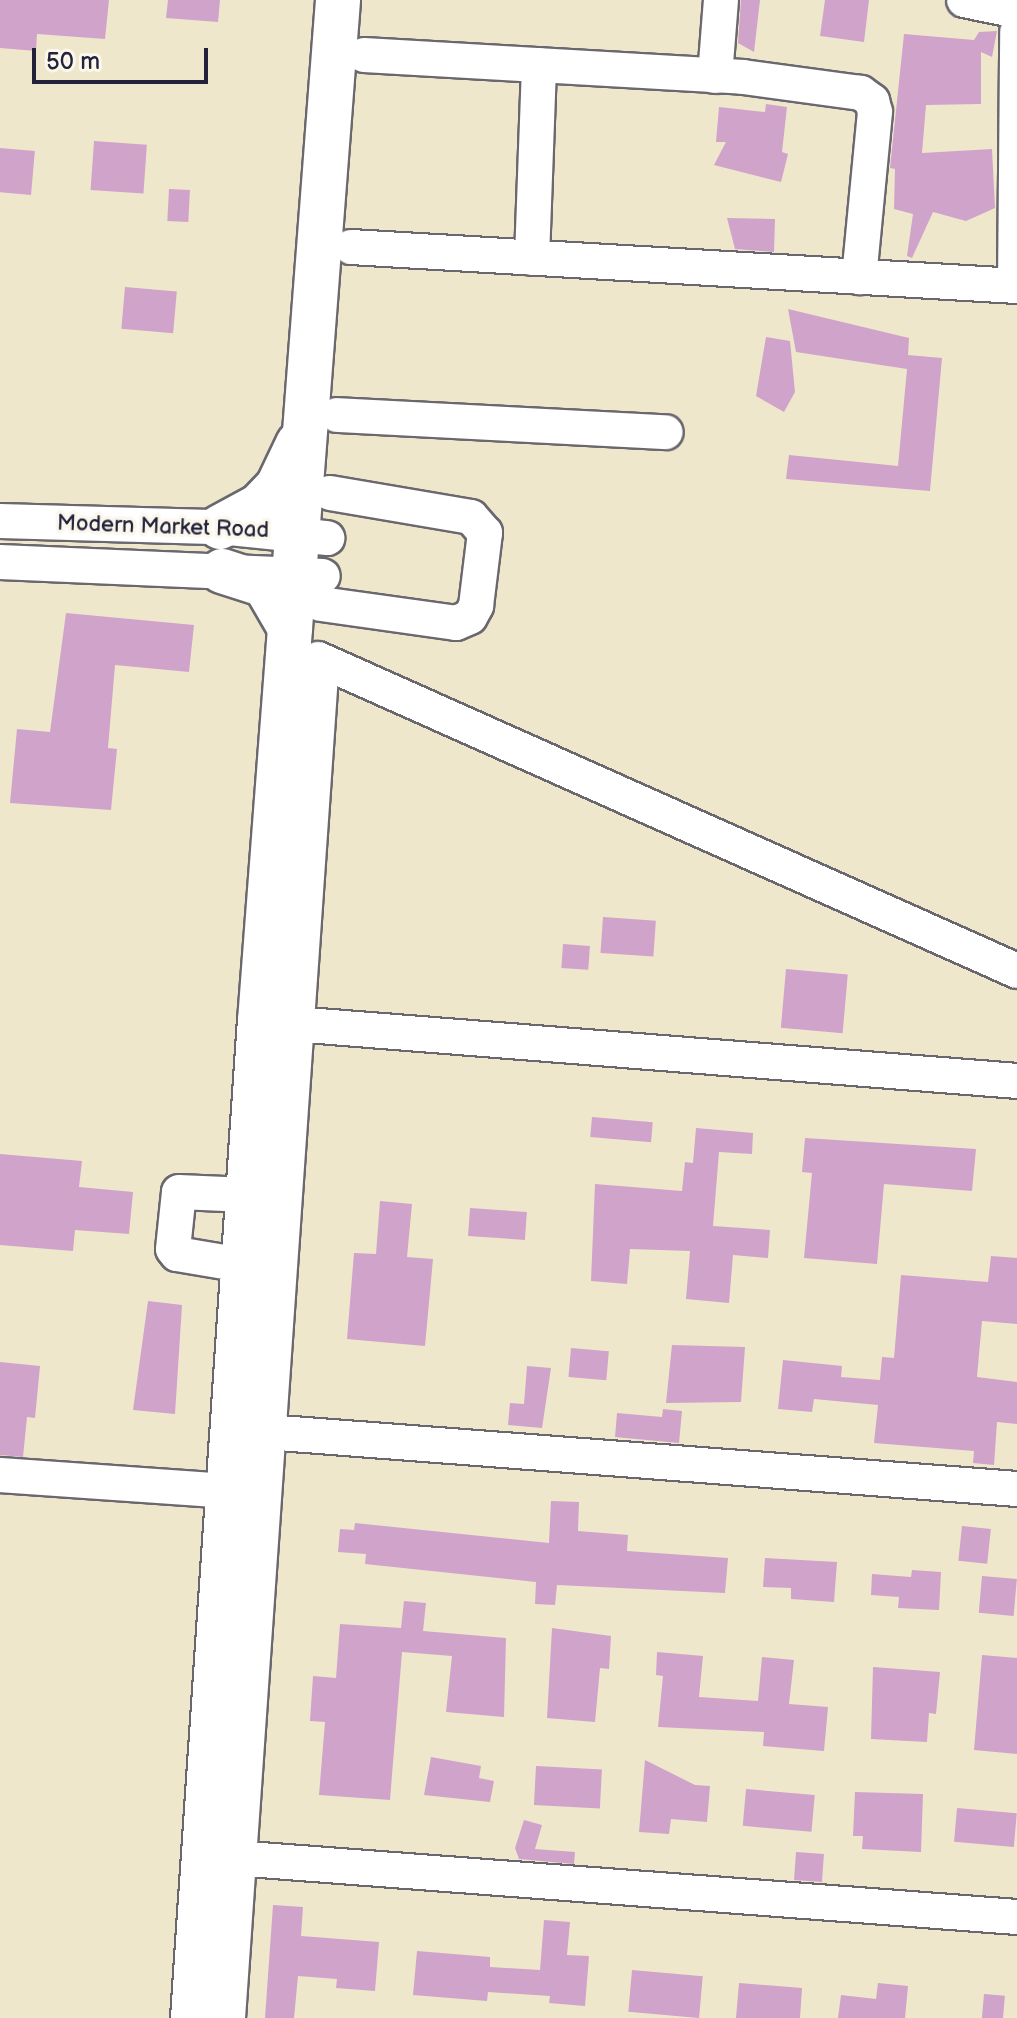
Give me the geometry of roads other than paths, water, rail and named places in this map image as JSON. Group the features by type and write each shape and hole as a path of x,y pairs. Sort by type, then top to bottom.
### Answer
{"main road":[{"path":"223,2018 266,1432 277,1023 321,421 338,0"},
{"path":"310,587 330,493 321,421 351,247 368,0"},
{"path":"220,527 259,506 278,486 321,421"},
{"path":"222,571 265,585 310,587"},
{"path":"193,2018 242,1265 248,1195 277,1023"}],"street":[{"path":"715,76 721,0"},
{"path":"964,0 1017,11"},
{"path":"351,247 1016,286 1017,32"},
{"path":"364,55 715,76 847,91 872,101 875,112 859,277"},
{"path":"532,258 539,65"},
{"path":"321,421 666,432"},
{"name":"Modern Market Road","path":"0,521 220,527 310,587 456,623 470,617 476,606 485,533 471,517 330,493"},
{"name":"Modern Market Road","path":"0,562 222,571"},
{"path":"310,587 1017,971"},
{"path":"277,1023 1017,1081"},
{"path":"242,1265 177,1254 173,1249 179,1192 248,1195"},
{"path":"266,1432 1017,1489"},
{"path":"0,1475 227,1491"},
{"path":"234,1858 1017,1917"}]}
